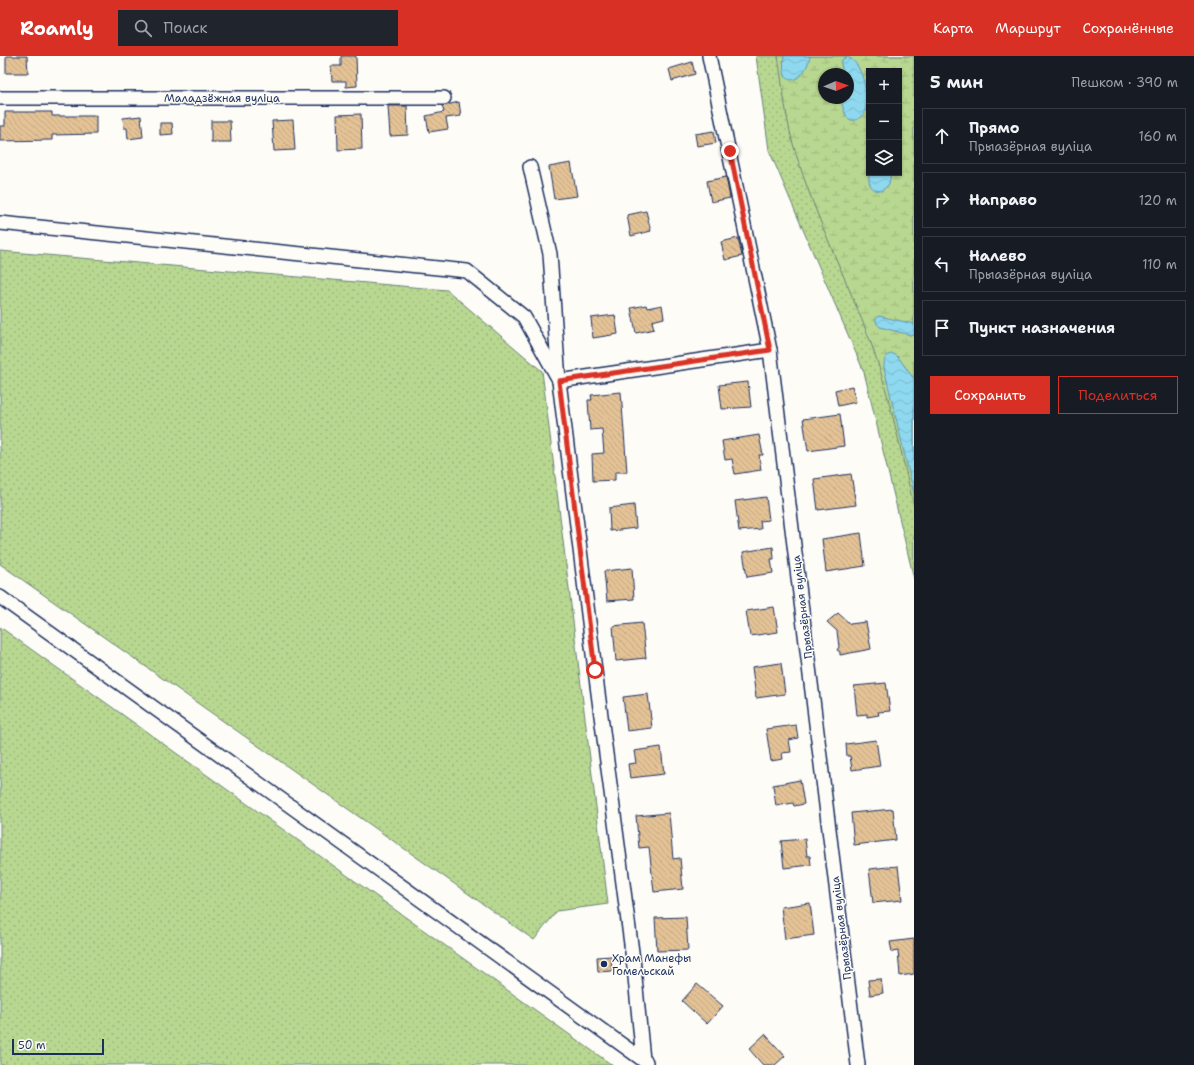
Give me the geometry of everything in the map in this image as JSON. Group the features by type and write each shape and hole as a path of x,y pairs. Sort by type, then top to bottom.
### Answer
{"street":[{"name":"Прыазёрная вуліца","path":"709,56 730,151 770,350 858,1065"},
{"name":"Маладзёжная вуліца","path":"0,98 444,98"},
{"path":"530,166 550,254 559,381 646,1062"},
{"path":"0,223 466,271 524,317 559,381"},
{"path":"559,381 770,350"},
{"path":"0,597 646,1062"}],"green space":[{"path":"756,56 914,56 914,579 864,372 769,150"},
{"path":"778,56 914,56 914,507 895,424 878,363 862,319 822,226 804,178 787,118"},
{"path":"0,251 447,290 542,371 608,904 557,911 534,940 0,564"},
{"path":"0,627 612,1065 0,1065"}],"water":[{"path":"784,56 810,56 804,72 794,80 785,76"},
{"path":"846,57 852,59 856,64 863,80 866,97 865,111 856,120 851,120 848,118 843,109 842,104 854,104 854,68 842,68 842,60"},
{"path":"869,176 890,176 889,184 882,191 872,188"},
{"path":"879,316 914,324 914,336 880,327 876,321 877,317"},
{"path":"891,354 898,357 914,379 914,494 884,368 884,361"}],"building":[{"path":"6,56 27,56 28,73 6,73"},
{"path":"341,56 356,56 357,86 346,87 346,81 332,81 331,66 341,66"},
{"path":"692,62 695,74 672,81 669,69"},
{"path":"459,102 461,116 446,118 448,129 429,132 426,116 444,112 442,106"},
{"path":"388,106 407,106 408,135 390,136"},
{"path":"5,112 52,112 52,116 96,116 96,134 52,135 52,140 0,141 0,126 5,126"},
{"path":"361,114 362,149 338,150 337,115"},
{"path":"141,116 143,137 128,139 127,128 124,128 123,118"},
{"path":"293,120 295,150 274,151 272,121"},
{"path":"211,121 230,121 231,142 211,142"},
{"path":"160,123 172,123 173,134 160,135"},
{"path":"714,131 716,143 697,146 695,134"},
{"path":"571,163 577,196 554,199 549,167"},
{"path":"726,177 730,198 711,202 707,181"},
{"path":"646,211 651,231 631,236 627,215"},
{"path":"738,238 742,256 725,260 721,242"},
{"path":"646,305 647,308 662,305 664,318 652,321 654,329 636,333 631,308"},
{"path":"615,315 618,334 593,338 591,318"},
{"path":"748,382 751,407 722,409 719,385"},
{"path":"852,386 856,402 838,406 835,390"},
{"path":"621,392 627,472 615,472 615,480 593,481 592,454 604,453 602,429 590,430 588,400 592,400 591,395"},
{"path":"840,414 844,446 808,451 803,419"},
{"path":"759,435 763,455 759,455 761,470 735,474 732,459 725,460 722,441"},
{"path":"851,474 856,505 818,510 814,479"},
{"path":"766,497 769,520 760,521 761,529 739,531 735,501"},
{"path":"634,505 636,528 610,531 609,508"},
{"path":"861,533 865,566 826,572 822,539"},
{"path":"773,547 774,559 771,559 773,573 747,577 743,552"},
{"path":"632,568 634,599 607,601 604,571"},
{"path":"774,607 778,632 750,636 746,611"},
{"path":"838,613 850,624 866,622 871,649 840,655 840,652 837,650 839,647 837,631 827,622"},
{"path":"642,623 646,658 616,661 613,626"},
{"path":"781,663 785,694 756,698 752,667"},
{"path":"886,683 890,711 878,712 879,715 867,717 867,714 857,715 854,686"},
{"path":"648,694 652,728 627,731 623,697"},
{"path":"796,725 798,738 789,740 791,752 782,753 783,759 771,761 766,729"},
{"path":"876,740 880,766 852,770 850,756 847,756 846,744"},
{"path":"661,747 664,774 630,778 628,764 636,763 634,751"},
{"path":"800,780 804,804 794,806 793,803 776,806 773,785"},
{"path":"893,809 896,840 854,845 851,813"},
{"path":"669,813 673,859 680,858 683,889 654,892 649,847 639,848 636,816"},
{"path":"805,839 807,856 810,856 811,865 784,868 781,841"},
{"path":"898,866 902,900 873,903 869,869"},
{"path":"810,903 814,935 785,939 781,907"},
{"path":"686,917 688,950 657,951 655,918"},
{"path":"914,939 914,974 900,976 898,951 892,952 890,942"},
{"name":"Храм Манефы Гомельскай","path":"611,956 612,971 598,972 597,957"},
{"path":"881,979 883,993 870,995 868,980"},
{"path":"697,984 723,1006 707,1024 682,1001"},
{"path":"765,1034 785,1056 775,1065 763,1065 749,1049"}],"place":[{"name":"Храм Манефы Гомельскай","path":"604,964"}],"route":[{"path":"595,670 559,381 770,350 730,151"}]}
